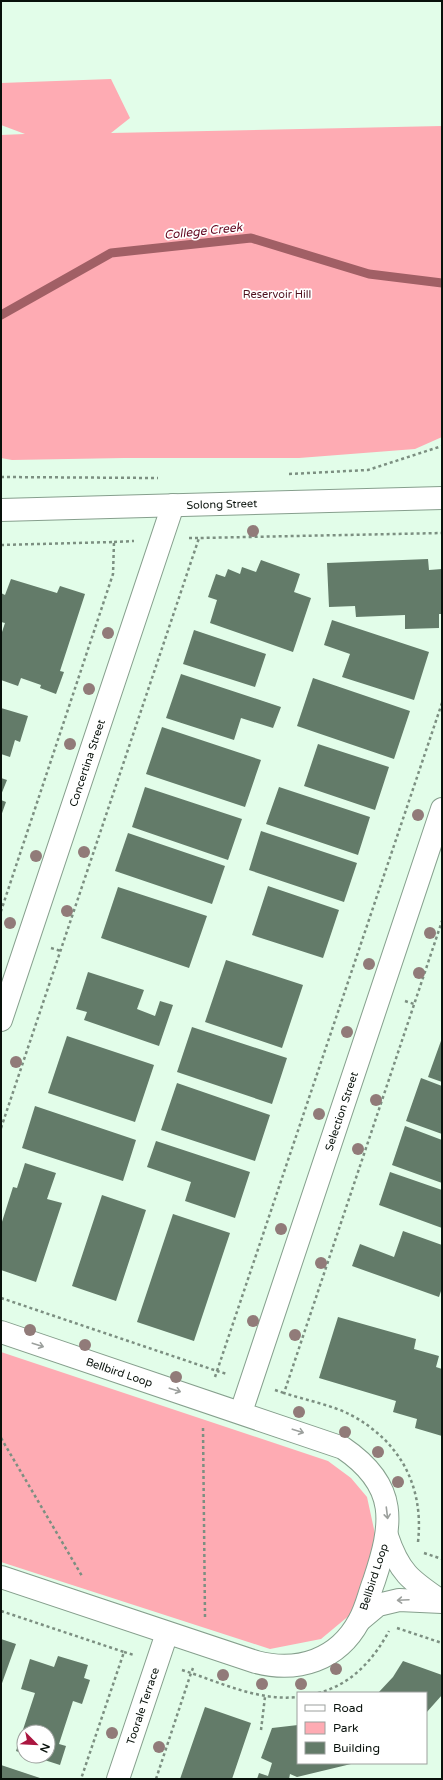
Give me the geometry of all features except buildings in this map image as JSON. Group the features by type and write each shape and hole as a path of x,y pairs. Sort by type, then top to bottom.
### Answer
{"street":[{"name":"Solong Street","path":"1,510 442,498"},
{"name":"Concertina Street","path":"1,1020 173,505"},
{"name":"Selection Street","path":"241,1412 442,809"},
{"name":"Bellbird Loop","path":"1,1332 241,1412 343,1448 356,1456 376,1478 382,1492 388,1521 387,1536 360,1620 344,1642 333,1651 322,1658 296,1666 269,1666 1,1577"},
{"path":"387,1536 393,1556 408,1576 442,1601"},
{"path":"360,1620 378,1605 399,1600 442,1601"},
{"name":"Toorale Terrace","path":"118,1779 168,1633"}],"path":[{"path":"284,474 368,470 442,446"},
{"path":"1,477 160,478"},
{"path":"1,1128 199,538 442,533"},
{"path":"1,545 114,542 113,574 1,911"},
{"path":"1,1298 217,1370 442,703"},
{"path":"418,1544 420,1526 418,1505 413,1482 400,1458 385,1440 370,1426 350,1414 284,1393 442,921"},
{"path":"156,1779 206,1628 203,1423"},
{"path":"1,1438 85,1582 88,1595 74,1635"},
{"path":"417,1550 442,1559"},
{"path":"1,1611 264,1697 284,1699 297,1697"},
{"path":"321,1692 338,1686 363,1667 381,1647 392,1626 442,1643"},
{"path":"81,1779 124,1652"},
{"path":"261,1730 264,1697"}],"green space":[{"name":"Reservoir Hill","path":"111,79 130,118 111,133 442,126 442,437 415,449 299,458 124,458 12,460 1,458 1,135 25,134 1,125 1,83"},
{"path":"1,1352 328,1461 351,1478 367,1497 377,1543 357,1609 321,1639 270,1649 1,1562"}],"waterway":[{"name":"College Creek","path":"1,315 111,253 251,238 369,274 442,283"}]}
